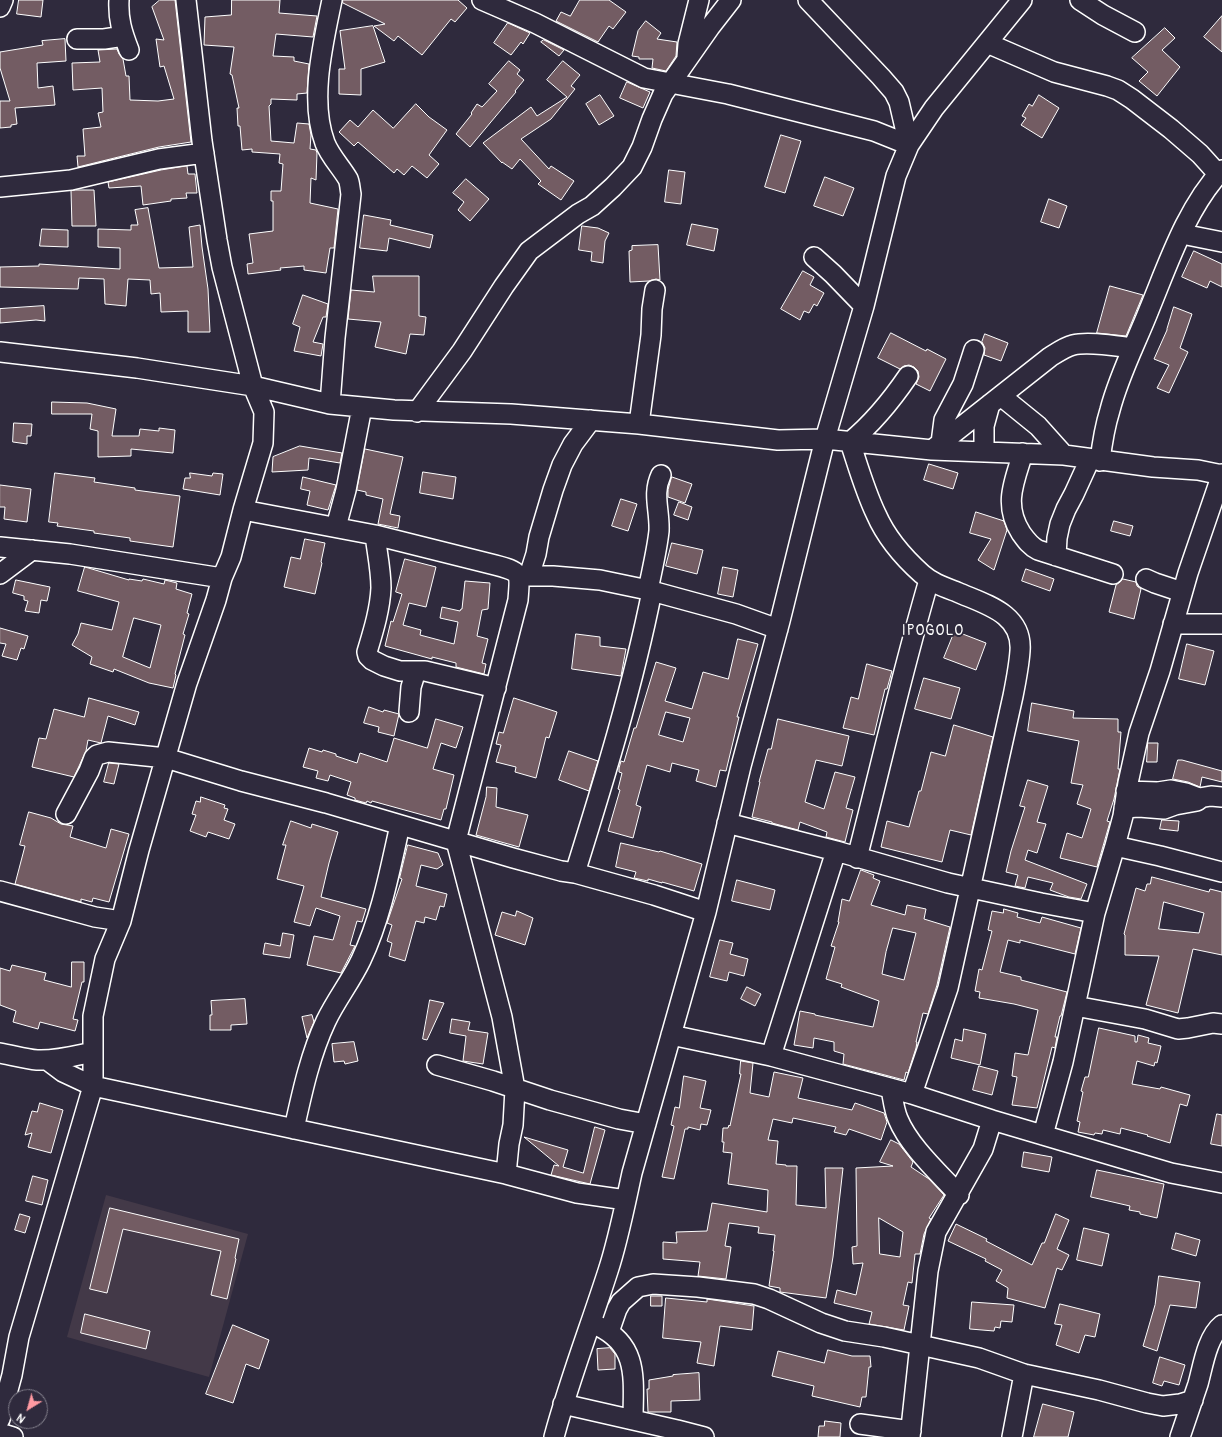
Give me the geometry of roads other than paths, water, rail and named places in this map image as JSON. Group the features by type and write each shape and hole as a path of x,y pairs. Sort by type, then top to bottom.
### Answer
{"street":[{"path":"0,7 3,0"},
{"path":"77,39 104,39 126,43 120,20 120,0"},
{"path":"0,1419 12,1375 19,1337 93,1086 93,1016 105,959 121,921 187,683 216,600 222,578 231,557 263,443 264,412 253,386 216,240 186,0"},
{"path":"330,404 335,338 351,194 348,180 325,144 320,127 318,94 322,52 332,0"},
{"path":"482,0 534,23 644,78 728,94 866,129 909,145"},
{"path":"686,60 688,44 699,0"},
{"path":"417,412 462,351 504,286 529,251 578,214 592,206 632,167 642,147 657,108 670,82 731,0"},
{"path":"808,0 894,92 899,102 909,145"},
{"path":"554,1437 563,1404 609,1270 632,1173 706,912 741,766 778,629 825,439 864,306 896,176 909,145 934,108 1022,0"},
{"path":"1080,0 1103,15 1136,32"},
{"path":"987,43 1054,72 1118,90 1171,129 1220,172 1204,191 1174,247 1110,409 1104,436 1095,460 1074,494 1060,524 1057,538 1056,556"},
{"path":"0,187 71,180 159,159 204,153"},
{"path":"1182,234 1222,242"},
{"path":"814,257 864,306"},
{"path":"639,424 651,335 652,309 655,290"},
{"path":"937,447 1050,357 1068,346 1075,344 1091,344 1133,348"},
{"path":"937,447 944,420 963,384 974,350"},
{"path":"0,352 137,368 253,386 330,404 417,412 511,414 592,420 778,440 825,439 984,452 1064,455 1153,468 1198,470 1222,474 1182,592 1160,671 1139,733 1116,846 1095,913 1063,1062 1043,1135"},
{"path":"850,442 865,430 878,416 908,376"},
{"path":"984,452 984,426 996,400"},
{"path":"996,400 1038,426 1064,455"},
{"path":"336,528 346,490 362,407"},
{"path":"506,1174 513,1124 515,1089 502,1017 456,841 518,600 519,581 524,576 536,554 539,537 562,465 573,444 592,420"},
{"path":"850,442 876,514 892,542 929,580 1006,616 1014,623 1018,631 1020,649 1014,696 948,988 912,1094"},
{"path":"1023,453 1012,491 1011,505 1012,514 1017,526 1031,546 1056,556 1113,574"},
{"path":"575,872 614,744 640,645 659,530 656,495 658,484 662,475"},
{"path":"243,510 375,535 495,565 513,570 524,576 553,576 592,579 650,590 736,614 778,629"},
{"path":"375,535 380,589 368,654 372,660 400,671 425,671 496,688"},
{"path":"0,547 70,554 222,578"},
{"path":"0,574 32,550"},
{"path":"1146,578 1155,583 1182,592"},
{"path":"857,858 897,697 929,580"},
{"path":"1173,624 1222,624"},
{"path":"409,712 411,687 416,670"},
{"path":"66,814 86,778 94,758 97,755 108,752 166,758 520,860 575,872 706,912"},
{"path":"1125,800 1139,807 1164,809 1175,805 1197,801 1200,798 1210,796 1222,797"},
{"path":"727,823 836,851 948,883 1095,913"},
{"path":"294,1129 303,1090 319,1038 327,1020 361,960 370,936 384,892 400,826"},
{"path":"1116,846 1222,872"},
{"path":"771,1056 836,851"},
{"path":"1,893 95,917 121,921"},
{"path":"1075,1006 1145,1019 1178,1029 1213,1023 1222,1024"},
{"path":"671,1035 771,1056 912,1094 992,1120 1171,1173 1222,1183"},
{"path":"0,1053 35,1060 47,1060 60,1059 93,1052"},
{"path":"47,1060 63,1072 93,1086 506,1174 577,1193 626,1200"},
{"path":"437,1065 550,1100 619,1119 646,1124"},
{"path":"891,1089 897,1118 902,1129 915,1147 959,1195"},
{"path":"860,1424 911,1434 928,1271 936,1232 945,1215 959,1195 983,1149 992,1120"},
{"path":"608,1332 621,1302 638,1287 653,1284 698,1287 754,1294 769,1299 830,1327 845,1331 884,1337 919,1346 979,1358 1024,1374 1100,1390 1155,1405 1175,1405 1193,1400"},
{"path":"591,1322 616,1337 630,1358 632,1369 634,1420"},
{"path":"1180,1437 1193,1400 1207,1351 1214,1334 1222,1324"},
{"path":"1012,1437 1024,1374"},
{"path":"563,1404 704,1437"},
{"path":"0,1433 12,1437"}],"district":[{"name":"IPOGOLO","path":"933,631"}]}
